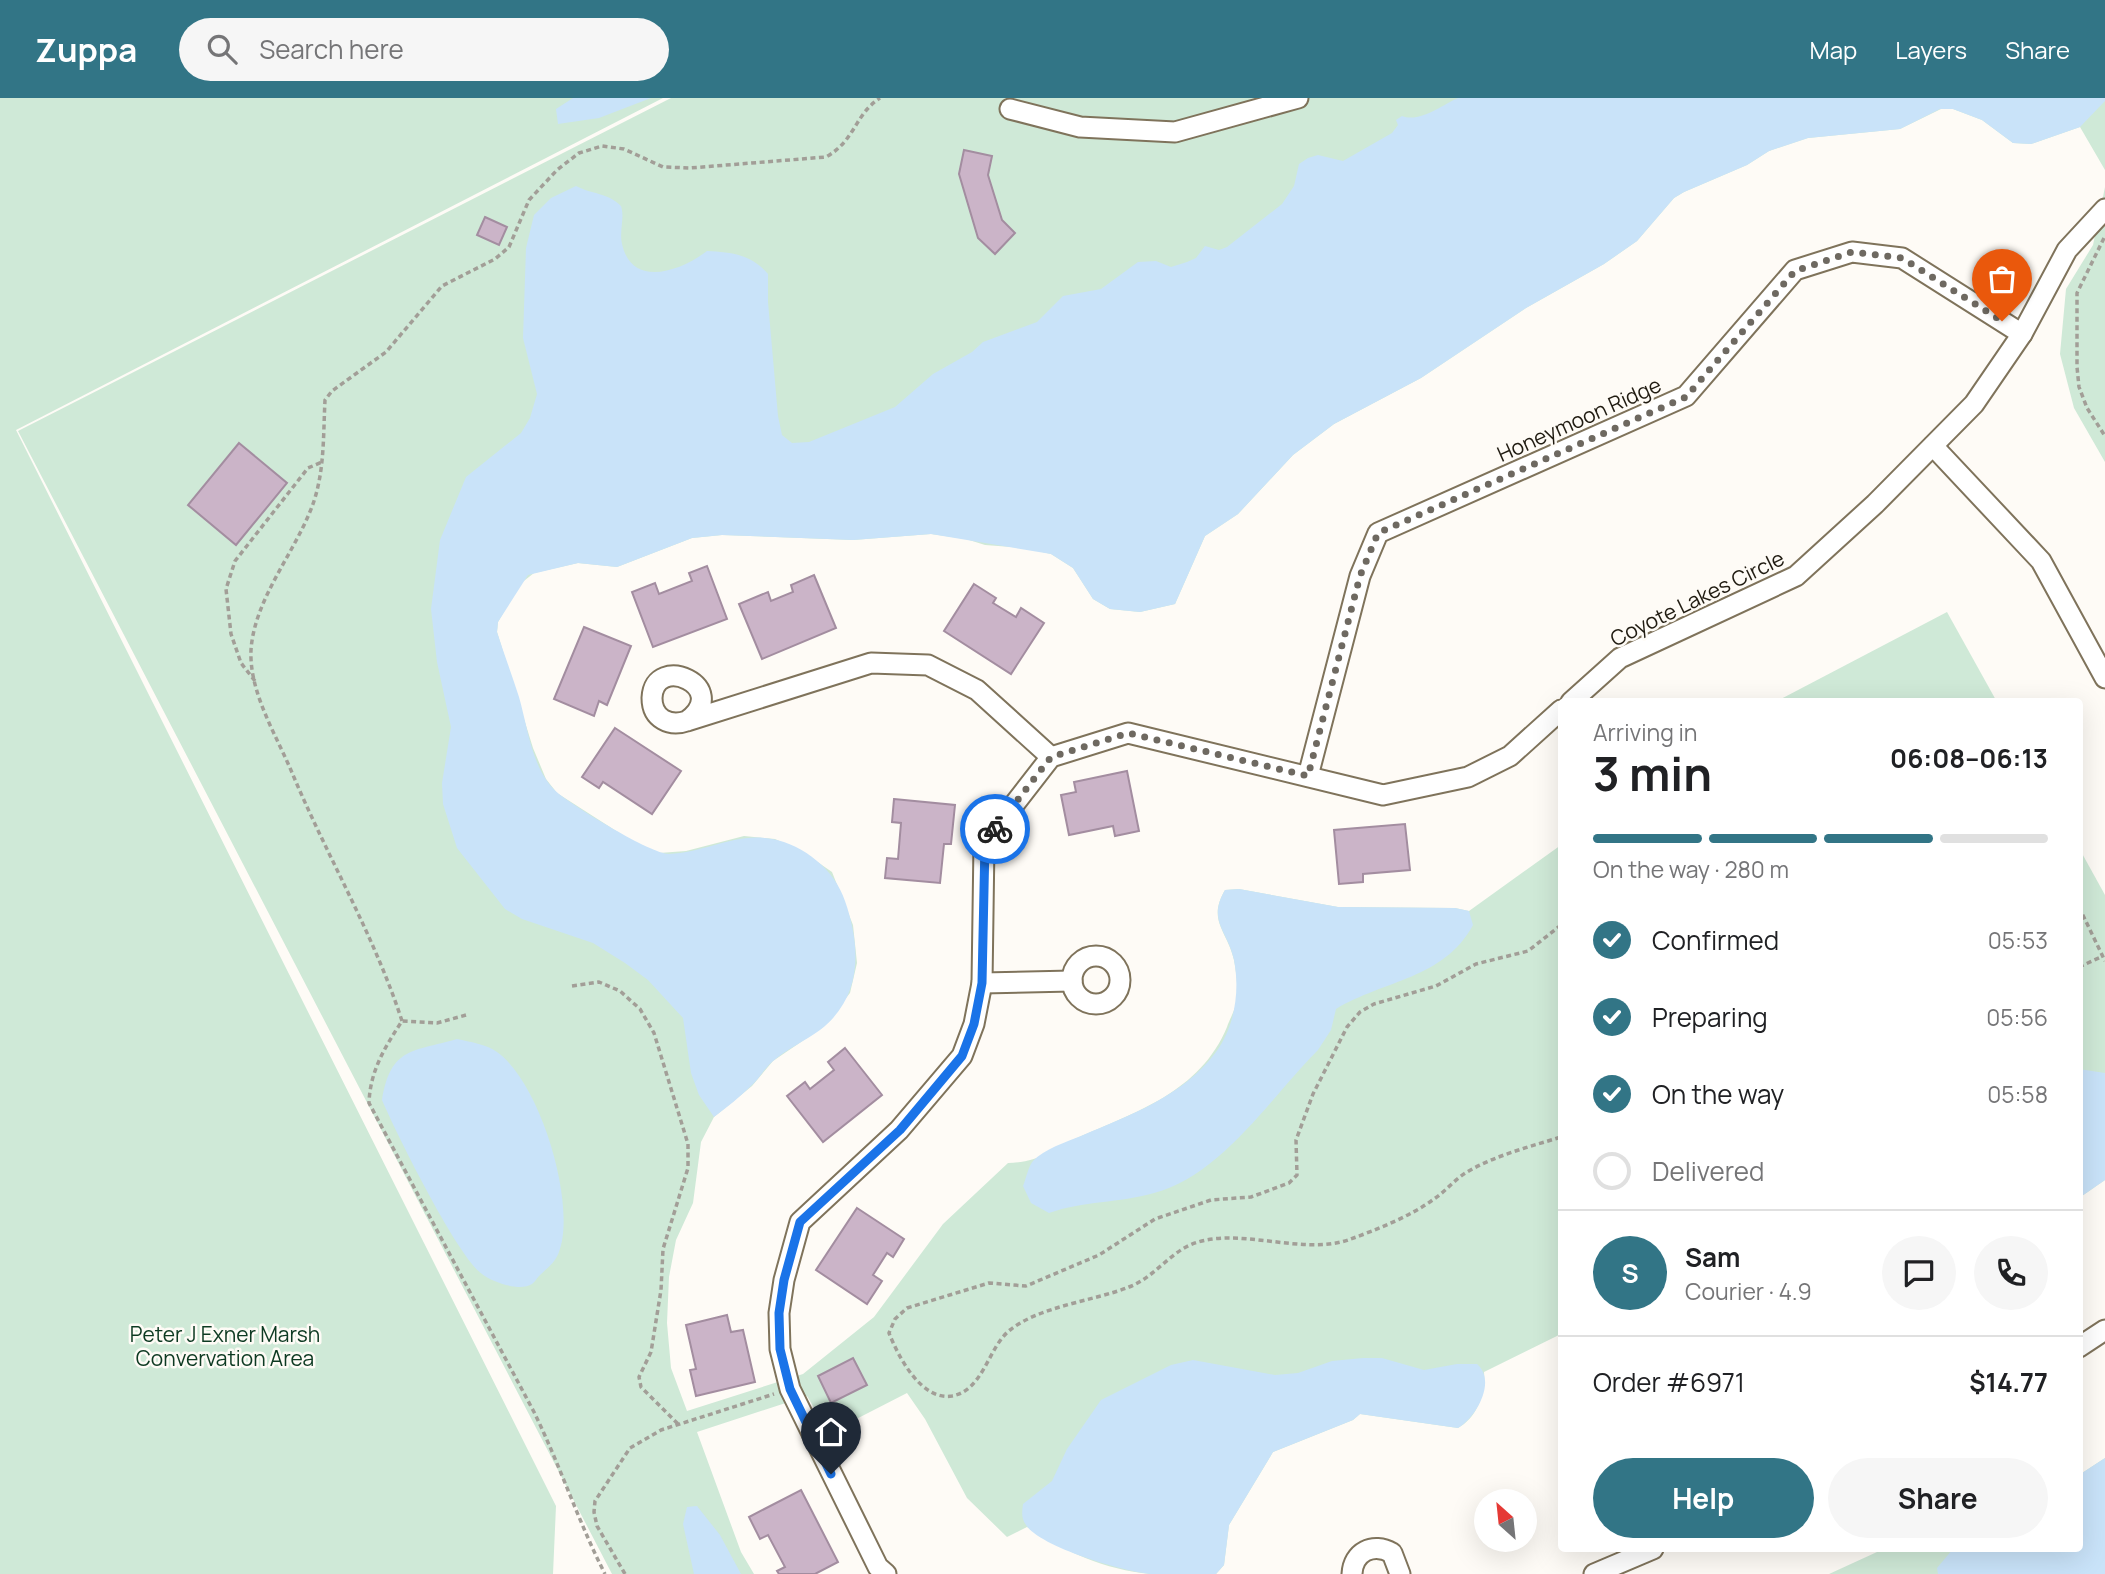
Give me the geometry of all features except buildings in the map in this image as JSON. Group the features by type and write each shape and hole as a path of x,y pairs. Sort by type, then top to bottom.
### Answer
{"street":[{"path":"1010,109 1080,127 1175,132 1298,98"},
{"name":"Coyote Lakes Circle","path":"1575,698 1620,658 1796,576 1974,404 2022,334 2067,250 2105,209"},
{"name":"Honeymoon Ridge","path":"1308,776 1360,576 1378,533 1686,397 1795,271 1852,252 1902,258 2022,334"},
{"path":"1933,446 2041,561 2105,678"},
{"path":"688,722 871,663 928,665 977,690 1051,757"},
{"path":"886,1574 878,1567 790,1389 780,1349 779,1313 784,1280 800,1222 900,1130 962,1056 974,1024 982,983 985,843 1051,757 1128,733 1383,795 1468,777 1510,756 1558,713"},
{"path":"982,983 1072,981"},
{"path":"2083,1344 2105,1330"},
{"path":"1352,1574 1356,1558 1369,1548 1377,1548 1392,1553 1400,1574"},
{"path":"1594,1574 1644,1552"}],"path":[{"path":"402,1021 370,938 314,829 277,744 257,683 251,651 256,626 310,513 320,481 325,400 331,391 386,352 442,286 495,259 509,247 529,200 557,170 579,153 601,146 624,149 663,167 690,168 826,157 841,148 863,111 880,98"},
{"path":"2105,236 2077,293 2077,367 2079,387 2087,408 2105,436"},
{"path":"257,683 241,663 228,616 226,590 235,561 308,468 322,462"},
{"path":"2083,914 2105,961"},
{"path":"1558,927 1528,951 1476,964 1428,990 1374,1004 1360,1012 1347,1027 1321,1073 1296,1140 1297,1175 1289,1184 1251,1197 1211,1200 1155,1219 1100,1255 1026,1286 989,1283 907,1308 895,1318 889,1333 911,1374 935,1393 951,1396 963,1392 977,1379 998,1342 1011,1328 1130,1287 1190,1245 1209,1240 1309,1244 1347,1240 1423,1206 1478,1166 1558,1138"},
{"path":"2083,965 2101,957"},
{"path":"572,986 599,982 621,990 640,1009 654,1032 688,1144 688,1168 663,1249 661,1290 651,1352 639,1377 641,1387 678,1424"},
{"path":"402,1021 437,1023 466,1015"},
{"path":"402,1021 379,1059 370,1081 369,1103 534,1412 552,1449 576,1516 604,1574"},
{"path":"625,1574 597,1527 595,1501 630,1448 661,1430 780,1393"}],"green space":[{"name":"Peter J Exner Marsh Convervation Area","path":"0,98 663,98 16,430 556,1506 553,1574 0,1574"},
{"path":"671,98 2105,98 2105,170 2080,127 2031,144 2013,143 1982,120 1953,109 1941,109 1900,129 1808,138 1769,151 1747,165 1684,192 1674,198 1637,241 1604,264 1526,308 1421,378 1334,424 1293,455 1238,514 1205,536 1175,604 1140,612 1110,609 1093,599 1073,568 1051,554 931,534 853,540 722,535 692,538 617,567 578,563 534,573 520,584 498,622 497,632 533,748 546,779 557,793 638,845 659,853 686,851 744,836 775,839 803,852 832,872 853,925 857,963 850,993 823,1027 773,1061 752,1086 714,1117 701,1142 693,1203 676,1240 669,1277 667,1323 671,1368 687,1411 803,1374 874,1317 943,1224 1008,1163 1037,1158 1143,1109 1183,1084 1200,1068 1215,1049 1237,1001 1234,960 1218,918 1220,901 1225,890 1239,889 1338,907 1455,908 1469,911 1558,847 1558,1335 1484,1372 1479,1404 1465,1424 1458,1428 1360,1414 1353,1420 1273,1452 1229,1525 1224,1565 1216,1574 1150,1574 1117,1568 1070,1551 1027,1527 1007,1537 967,1498 925,1419 907,1393 829,1433 807,1396 697,1432 741,1552 754,1574 612,1574 18,431"},
{"path":"2105,187 2105,462 2074,408 2060,354 2066,289 2093,245"},
{"path":"1947,612 1995,698 1783,698"},
{"path":"2083,855 2105,895 2105,1180 2083,1195"},
{"path":"2105,1458 2105,1574 1829,1574 1877,1552 2083,1552 2083,1472"}],"water":[{"path":"573,98 651,98 599,118 558,124 556,109"},
{"path":"1458,98 2105,98 2105,101 2080,127 2031,144 2013,143 1982,120 1953,109 1940,109 1900,129 1808,138 1769,151 1747,165 1684,192 1674,198 1637,241 1604,264 1526,308 1421,378 1334,424 1293,455 1238,514 1205,536 1175,604 1140,612 1110,609 1093,599 1073,568 1051,554 931,534 853,540 722,535 692,538 617,567 578,563 528,575 498,622 497,632 519,697 532,749 550,785 596,819 660,852 682,853 745,838 784,842 807,853 826,869 845,901 854,936 855,970 844,1002 834,1017 820,1030 777,1058 747,1090 714,1117 699,1095 691,1073 683,1018 648,980 593,943 522,919 505,909 457,848 443,804 442,783 451,727 437,662 431,609 440,540 466,477 521,433 530,418 537,394 523,338 526,248 534,215 551,198 576,186 610,198 621,206 622,244 627,258 636,267 659,272 684,265 707,251 741,256 762,268 768,274 768,302 782,435 792,443 809,442 895,407 933,374 972,352 983,342 1037,322 1063,296 1101,289 1138,262 1156,261 1171,267 1196,258 1205,246 1219,250 1227,247 1282,204 1294,186 1299,164 1308,158 1318,155 1343,161 1392,133 1398,125 1396,120 1402,116 1409,118 1423,115"},
{"path":"1239,889 1338,907 1455,908 1469,911 1473,925 1461,943 1430,968 1336,1009 1331,1030 1318,1050 1244,1133 1201,1170 1178,1184 1141,1196 1075,1206 1049,1213 1031,1203 1023,1186 1033,1161 1056,1146 1118,1120 1171,1093 1202,1068 1216,1052 1232,1020 1236,996 1234,960 1220,926 1218,910 1225,890"},
{"path":"457,1039 493,1049 513,1067 527,1089 551,1145 559,1176 563,1231 555,1259 527,1286 506,1285 492,1280 471,1263 428,1193 382,1100 391,1070 406,1054"},
{"path":"2083,1070 2105,1073 2105,1180 2083,1195"},
{"path":"1382,1358 1424,1370 1457,1364 1477,1364 1483,1371 1485,1389 1477,1408 1458,1428 1360,1414 1353,1420 1273,1452 1229,1525 1224,1565 1216,1574 1151,1574 1122,1569 1048,1542 1024,1522 1023,1504 1052,1481 1067,1449 1101,1400 1171,1365 1193,1360 1275,1375 1298,1373 1332,1361"},
{"path":"2105,1458 2105,1574 1938,1574 1937,1568 1950,1552 2083,1552 2083,1472"},
{"path":"697,1506 720,1535 741,1574 694,1574 683,1524 687,1507"}],"way so far":[{"path":"995,829 1051,757 1128,733 1308,776 1360,576 1378,533 1686,397 1795,271 1852,252 1902,258 2002,321"}],"route":[{"path":"831,1474 790,1389 780,1349 779,1313 784,1280 800,1222 900,1130 962,1056 974,1024 982,983 985,843 995,829"}]}
